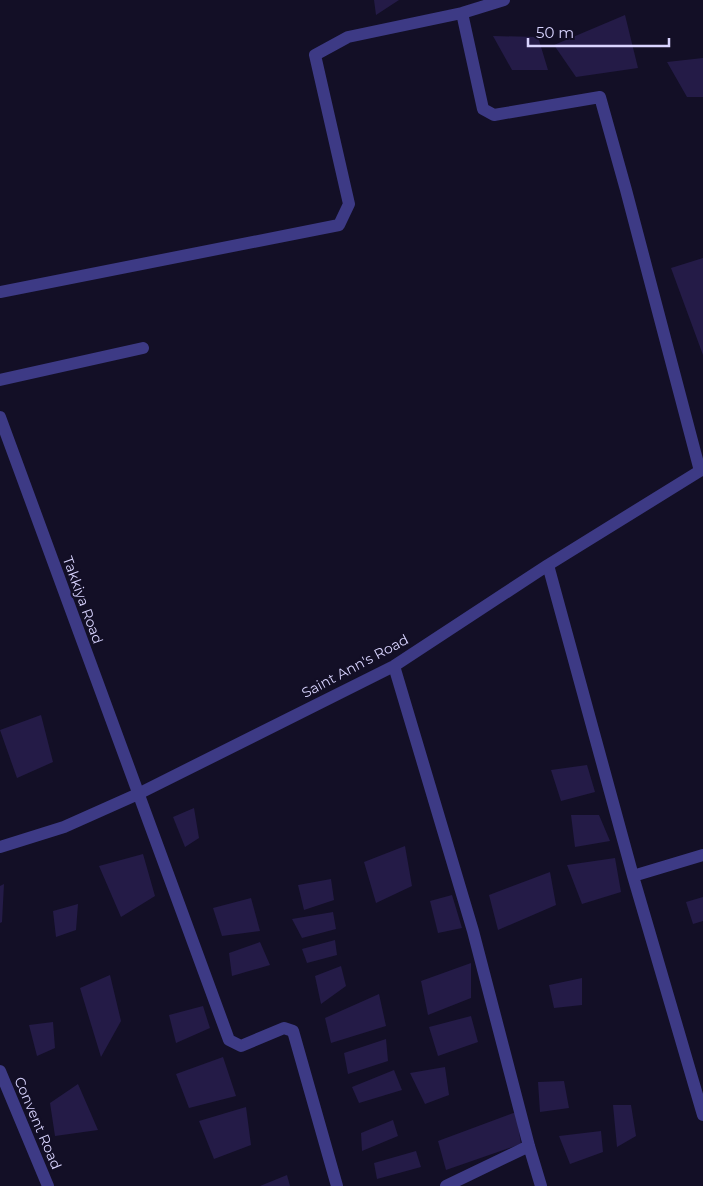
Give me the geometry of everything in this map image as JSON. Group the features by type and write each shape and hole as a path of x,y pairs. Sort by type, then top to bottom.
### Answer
{"street":[{"path":"0,292 339,225 349,204 316,55 348,37 462,13 504,0"},
{"path":"462,13 483,109 494,115 600,97 701,470"},
{"path":"0,380 143,348"},
{"name":"Takkiya Road","path":"0,417 229,1040 241,1046 284,1028 293,1031 337,1186"},
{"name":"Saint Ann's Road","path":"0,848 64,827 138,794 394,666 548,565 701,470"},
{"path":"548,565 633,876 703,1115"},
{"path":"394,666 473,931 541,1186"},
{"path":"633,876 703,855"},
{"name":"Convent Road","path":"0,1071 48,1186"},
{"path":"446,1186 529,1146"}],"building":[{"path":"374,0 399,0 376,15"},
{"path":"625,15 638,68 576,77 554,45"},
{"path":"493,36 538,37 548,70 512,70"},
{"path":"703,58 703,97 687,97 667,62"},
{"path":"703,258 703,355 671,268"},
{"path":"41,715 53,762 17,778 0,730"},
{"path":"587,765 595,792 561,801 551,770"},
{"path":"194,808 199,838 185,847 173,817"},
{"path":"571,815 599,815 610,841 575,847"},
{"path":"405,846 412,886 376,903 364,862"},
{"path":"143,854 155,896 121,917 99,866"},
{"path":"615,858 621,892 582,904 567,865"},
{"path":"550,872 556,905 498,930 489,895"},
{"path":"331,879 334,900 304,910 298,885"},
{"path":"4,884 2,922 0,923 0,886"},
{"path":"452,895 462,928 438,933 430,901"},
{"path":"703,897 703,921 693,924 686,902"},
{"path":"251,898 260,931 222,936 213,908"},
{"path":"78,904 76,930 56,937 53,911"},
{"path":"333,912 336,929 302,938 292,919"},
{"path":"335,940 337,955 307,963 302,949"},
{"path":"260,942 270,965 232,976 229,953"},
{"path":"471,963 471,998 428,1015 421,981"},
{"path":"341,966 346,986 321,1004 315,976"},
{"path":"110,975 121,1021 101,1057 80,988"},
{"path":"582,978 582,1005 554,1008 549,985"},
{"path":"379,994 386,1026 331,1043 325,1018"},
{"path":"203,1006 210,1028 176,1043 169,1015"},
{"path":"471,1016 478,1042 438,1056 429,1027"},
{"path":"53,1022 55,1048 37,1056 29,1025"},
{"path":"386,1039 388,1061 348,1074 344,1053"},
{"path":"223,1057 236,1096 189,1108 176,1074"},
{"path":"445,1067 449,1095 425,1104 410,1073"},
{"path":"394,1070 402,1090 359,1103 352,1087"},
{"path":"564,1081 569,1108 540,1112 538,1082"},
{"path":"78,1084 98,1130 55,1136 50,1103"},
{"path":"613,1105 631,1105 636,1136 617,1147"},
{"path":"246,1107 251,1145 214,1159 199,1121"},
{"path":"516,1112 521,1144 446,1170 438,1141"},
{"path":"393,1120 398,1136 362,1151 361,1133"},
{"path":"601,1131 603,1152 570,1164 559,1136"},
{"path":"416,1151 421,1167 377,1179 374,1163"},
{"path":"287,1175 290,1186 260,1186"}]}
